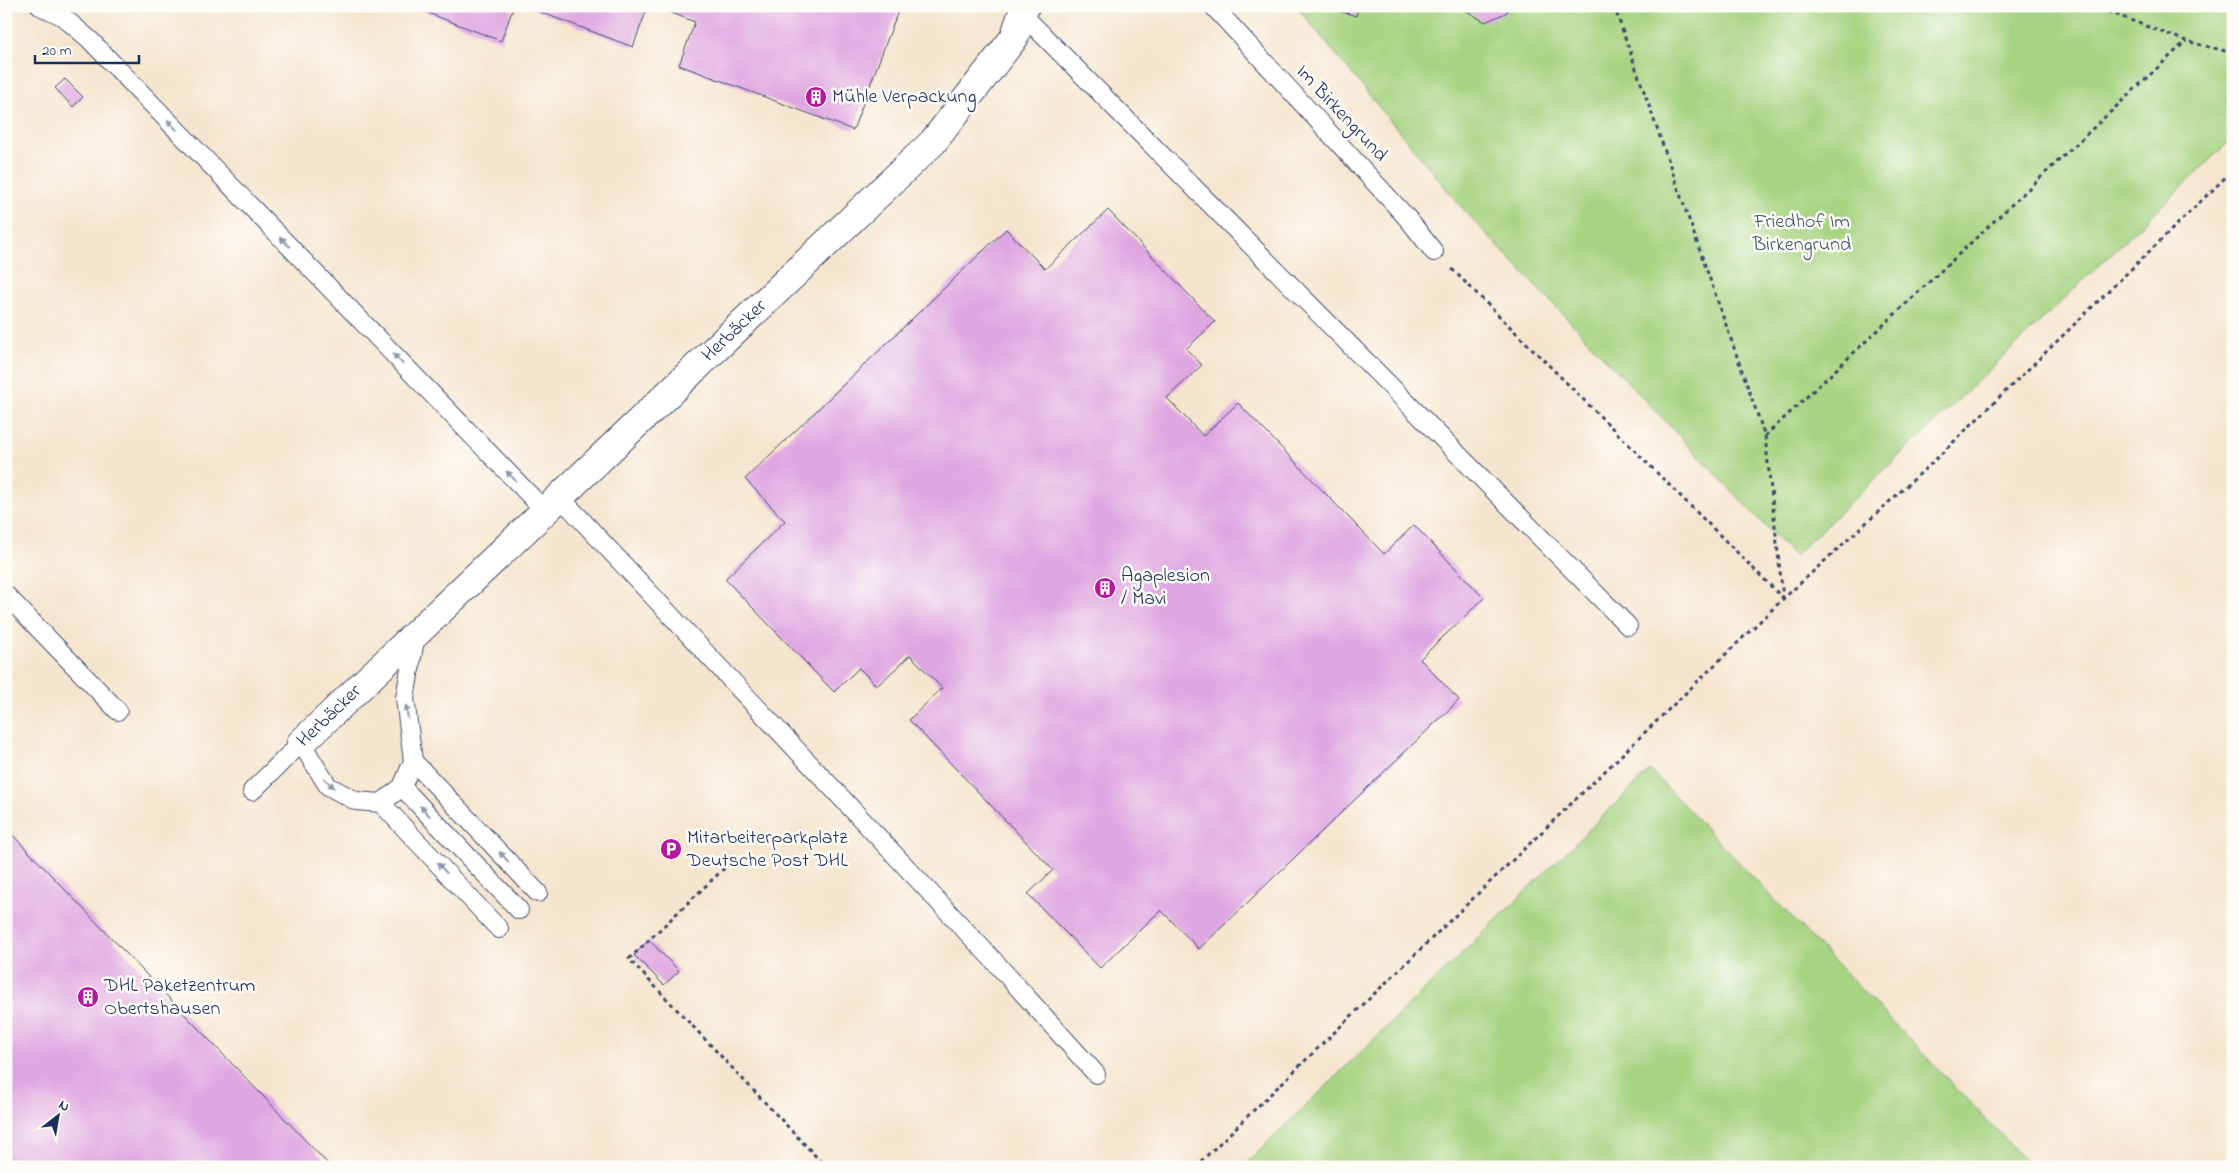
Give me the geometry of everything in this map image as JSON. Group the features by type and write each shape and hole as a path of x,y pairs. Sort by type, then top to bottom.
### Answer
{"street":[{"name":"Herbäcker","path":"301,744 933,142 1014,38 1024,10"}],"lane":[{"path":"40,6 62,16 89,39 552,504 980,946 1096,1074"},
{"name":"Im Birkengrund","path":"1213,6 1409,220 1434,252"},
{"path":"1024,10 1628,626"},
{"path":"6,595 118,711"},
{"path":"416,634 405,698 413,761 402,788 381,803 499,929"},
{"path":"252,791 301,744"},
{"name":"Herbäcker","path":"301,744 328,786 356,800 381,803"},
{"path":"413,761 538,893"},
{"path":"402,788 519,910"}],"path":[{"path":"1614,6 1765,436 1783,599"},
{"path":"2093,6 2186,42 2233,53"},
{"path":"1765,436 2186,42"},
{"path":"1195,1167 1783,599 1936,459 2233,170"},
{"path":"1434,252 1783,599"},
{"path":"736,857 629,959 826,1167"}],"green space":[{"name":"Friedhof Im Birkengrund","path":"1296,6 2233,6 2233,138 1794,556 1469,216"},
{"path":"1650,770 2032,1167 1243,1167"}],"building":[{"path":"410,6 514,6 501,41"},
{"path":"524,6 648,6 633,47"},
{"name":"Mühle Verpackung","path":"654,6 900,6 853,130 679,65 695,22"},
{"path":"1322,6 1359,6 1356,16"},
{"path":"1465,6 1511,6 1506,13 1485,22 1465,10"},
{"path":"65,79 83,97 73,107 55,88"},
{"name":"Agaplesion / Mavi","path":"1108,210 1215,322 1186,349 1202,365 1167,398 1203,436 1238,403 1384,554 1414,525 1484,598 1420,659 1459,700 1199,949 1161,910 1100,968 1028,894 1053,870 909,720 942,688 910,655 877,686 859,668 834,692 725,579 785,521 745,479 1006,229 1045,269"},
{"name":"DHL Paketzentrum Obertshausen","path":"6,828 331,1167 6,1167"},
{"path":"649,940 679,971 664,985 634,955"}],"place":[{"name":"Mühle Verpackung","path":"816,97"},
{"name":"Agaplesion / Mavi","path":"1105,588"},
{"name":"Mitarbeiterparkplatz Deutsche Post DHL","path":"671,849"},
{"name":"DHL Paketzentrum Obertshausen","path":"88,997"}]}
